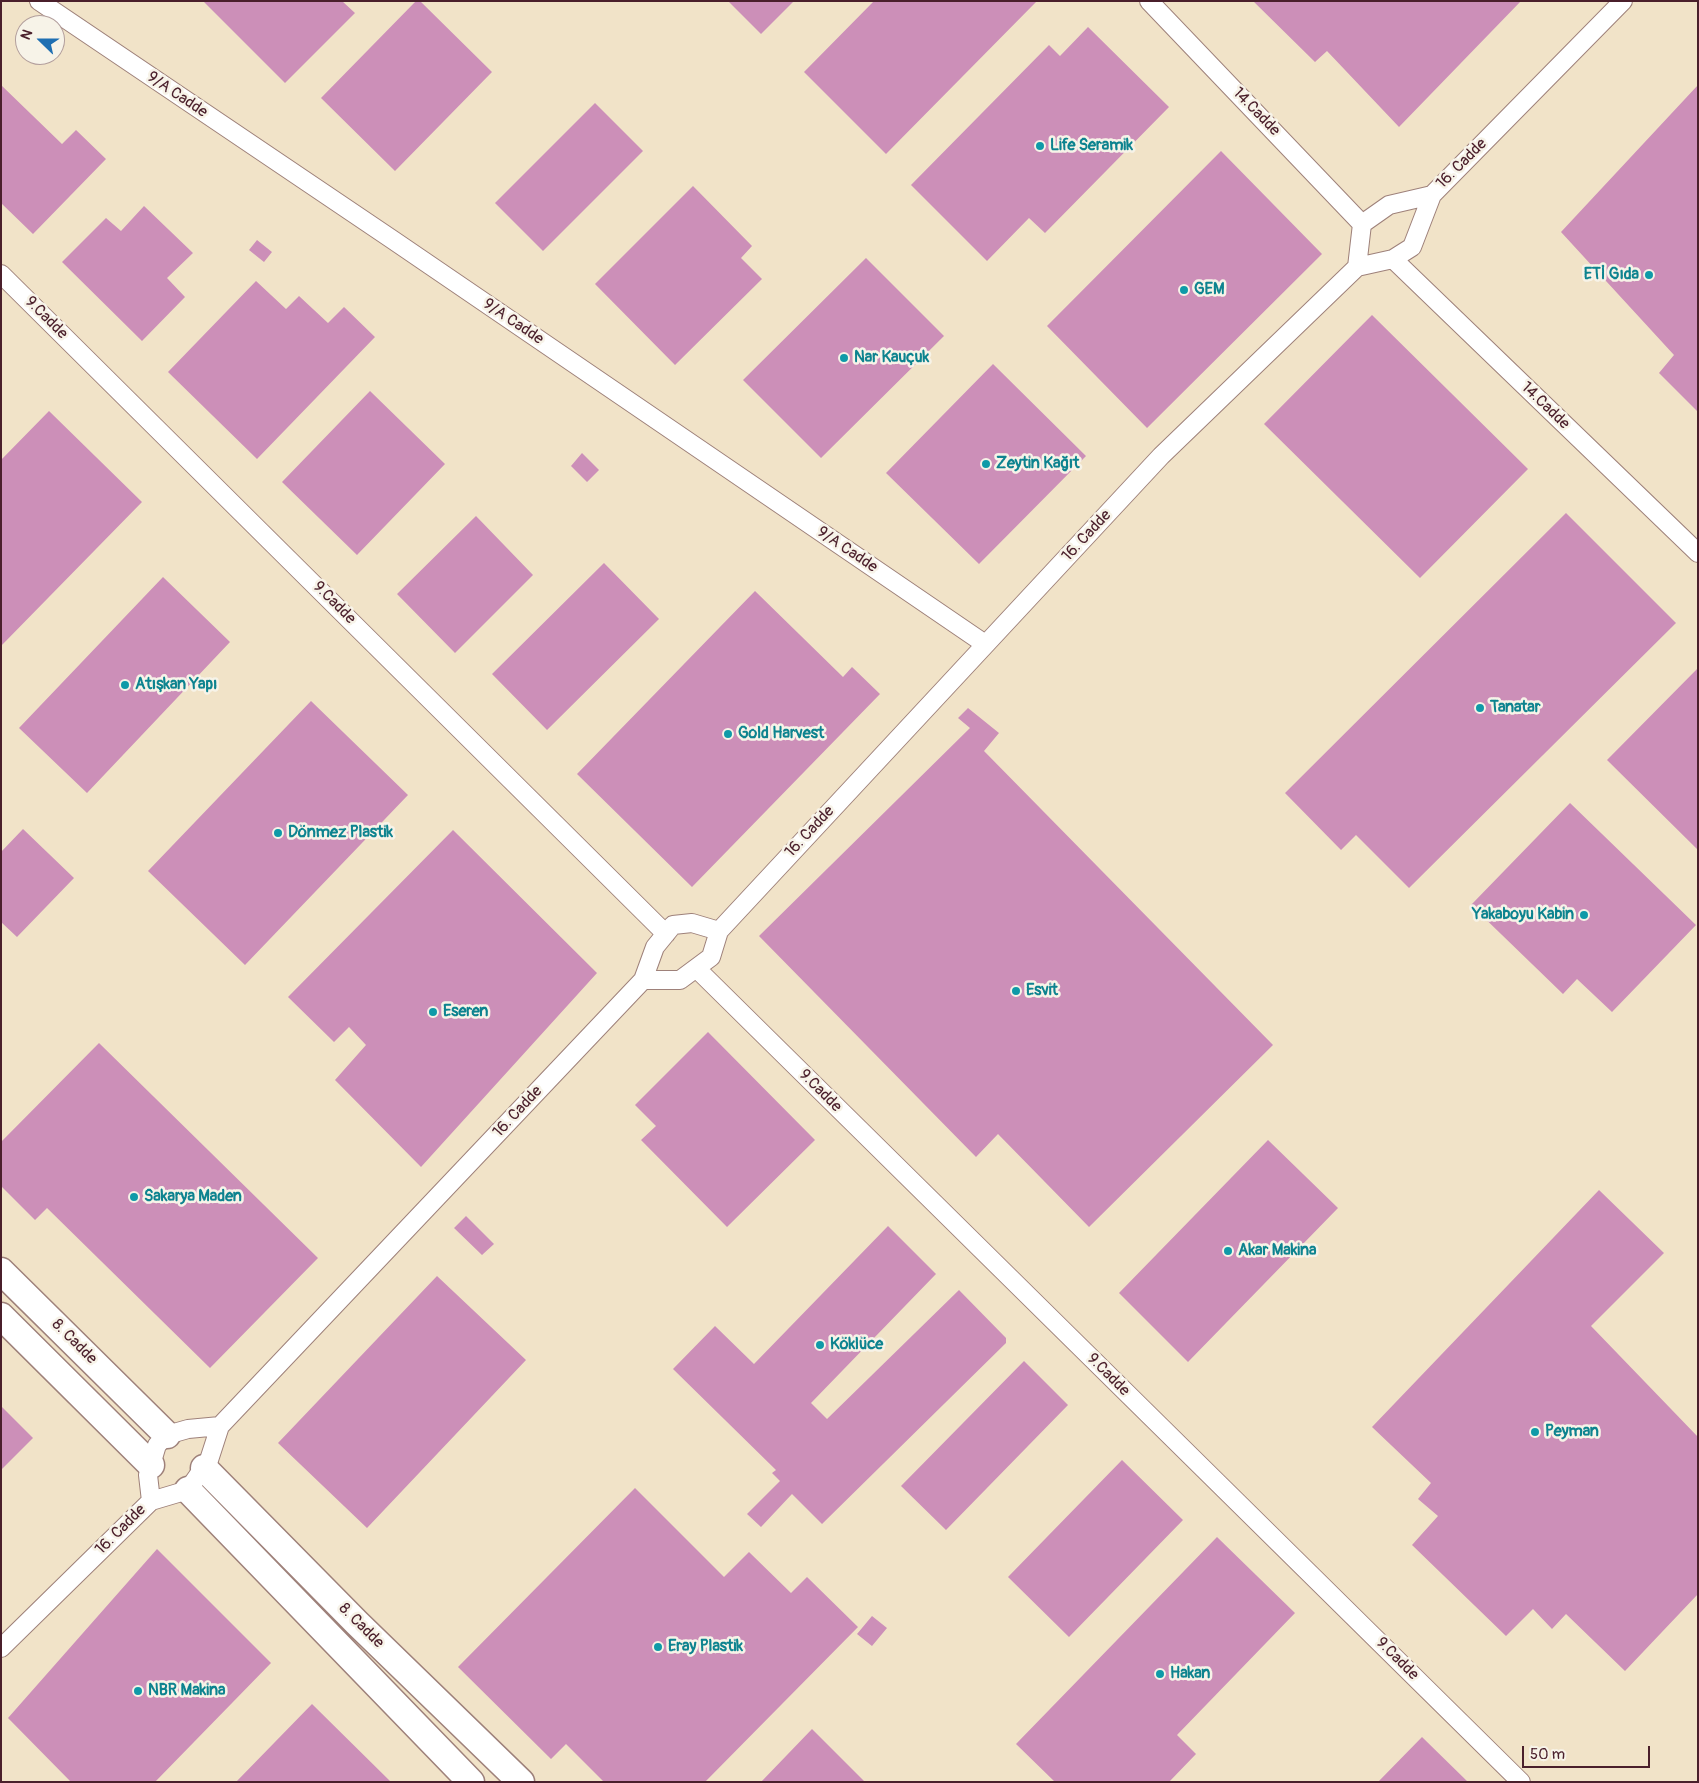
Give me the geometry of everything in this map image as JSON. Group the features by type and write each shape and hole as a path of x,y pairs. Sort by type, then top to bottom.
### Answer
{"street":[{"name":"9/A Cadde","path":"39,1 985,644"},
{"name":"14.Cadde","path":"1149,1 1362,224"},
{"name":"16. Cadde","path":"1,1648 151,1501 188,1490 209,1460 220,1426 643,980 680,980 712,957 719,930 1161,456 1357,267 1393,259 1412,247 1432,195 1623,1"},
{"path":"1357,267 1362,224 1389,205 1432,195"},
{"name":"14.Cadde","path":"1393,259 1698,553"},
{"name":"9.Cadde","path":"1,274 666,934"},
{"path":"643,980 655,947 673,925 692,923 719,930"},
{"name":"9.Cadde","path":"696,968 1521,1782"},
{"name":"8. Cadde","path":"1,1271 167,1435"},
{"name":"8. Cadde","path":"1,1316 151,1465"},
{"path":"151,1501 148,1476 157,1445 167,1435 188,1429 220,1426"},
{"name":"8. Cadde","path":"204,1468 357,1623 521,1782"},
{"name":"8. Cadde","path":"188,1490 471,1782"}],"building":[{"path":"203,1 342,1 355,13 285,83"},
{"path":"416,1 420,1 492,72 395,171 321,98"},
{"path":"728,1 794,1 761,34"},
{"path":"874,1 1037,1 886,154 804,72"},
{"path":"1253,1 1521,1 1399,127 1327,51 1315,62"},
{"name":"Life Seramik","path":"1088,27 1169,107 1045,233 1029,218 987,261 911,185 1049,45 1060,56"},
{"path":"1,85 62,144 76,130 106,159 33,234 1,203"},
{"name":"ETİ Gıda","path":"1698,85 1698,412 1659,373 1674,355 1561,232"},
{"path":"595,103 643,151 543,251 495,203"},
{"name":"GEM","path":"1221,151 1322,254 1147,428 1047,326"},
{"path":"693,186 752,246 741,258 762,279 675,365 595,284"},
{"path":"144,206 193,253 167,278 185,297 142,341 62,262 106,218 121,231"},
{"path":"257,240 272,252 264,262 249,250"},
{"name":"Nar Kauçuk","path":"866,258 944,336 821,458 743,380"},
{"path":"256,281 286,309 299,296 328,323 344,307 375,337 257,459 168,372"},
{"path":"1372,315 1528,469 1420,578 1264,424"},
{"name":"Zeytin Kağıt","path":"993,364 1086,456 979,564 886,473"},
{"path":"370,391 445,464 357,555 282,482"},
{"path":"49,411 142,502 1,646 1,460"},
{"path":"582,453 599,470 587,482 571,466"},
{"name":"Tanatar","path":"1566,513 1676,623 1409,888 1356,835 1341,850 1285,793"},
{"path":"476,516 533,575 455,653 397,594"},
{"path":"604,563 659,619 547,730 492,674"},
{"name":"Atışkan Yapı","path":"163,577 230,642 87,793 19,728"},
{"name":"Gold Harvest","path":"755,591 843,677 852,667 880,694 692,887 577,774"},
{"path":"1698,668 1698,850 1607,760"},
{"name":"Dönmez Plastik","path":"311,701 408,795 245,965 148,871"},
{"name":"Esvit","path":"968,708 999,733 984,751 1273,1045 1089,1227 998,1134 976,1157 759,936 970,728 958,718"},
{"name":"Yakaboyu Kabin","path":"1570,803 1696,925 1612,1012 1577,979 1563,994 1471,905"},
{"path":"23,829 74,878 17,937 1,922 1,852"},
{"name":"Eseren","path":"453,830 597,973 421,1167 335,1080 366,1045 349,1027 334,1042 288,997"},
{"path":"708,1032 815,1140 727,1227 641,1140 656,1126 635,1105"},
{"name":"Sakarya Maden","path":"99,1043 318,1258 210,1368 47,1208 35,1220 1,1186 1,1142"},
{"name":"Akar Makina","path":"1268,1140 1338,1208 1188,1362 1119,1293"},
{"name":"Peyman","path":"1599,1190 1664,1253 1591,1326 1698,1437 1698,1594 1625,1671 1566,1614 1552,1629 1533,1609 1506,1636 1412,1545 1438,1516 1418,1499 1431,1483 1372,1427"},
{"path":"466,1216 494,1244 482,1255 454,1228"},
{"path":"888,1226 936,1274 811,1403 827,1419 959,1290 1006,1338 1006,1343 822,1524 792,1494 761,1527 747,1514 780,1481 772,1473 776,1470 673,1369 715,1326 754,1364"},
{"path":"437,1276 526,1360 367,1528 278,1443"},
{"path":"1024,1361 1068,1405 946,1530 901,1486"},
{"path":"1,1406 33,1438 1,1470"},
{"path":"1122,1460 1183,1520 1069,1637 1008,1577"},
{"name":"Eray Plastik","path":"635,1488 724,1577 749,1552 791,1593 807,1577 858,1627 705,1782 604,1782 566,1744 551,1759 458,1667"},
{"name":"Hakan","path":"1217,1537 1295,1613 1177,1735 1196,1754 1169,1782 1055,1782 1016,1744"},
{"name":"NBR Makina","path":"157,1549 271,1663 155,1782 71,1782 8,1718"},
{"path":"872,1616 887,1628 872,1646 857,1634"},
{"path":"312,1704 391,1782 236,1782"},
{"path":"812,1729 865,1782 761,1782"},
{"path":"1422,1737 1468,1782 1378,1782"}],"place":[{"name":"Life Seramik","path":"1040,146"},
{"name":"ETİ Gıda","path":"1649,275"},
{"name":"GEM","path":"1184,290"},
{"name":"Nar Kauçuk","path":"844,358"},
{"name":"Zeytin Kağıt","path":"986,464"},
{"name":"Atışkan Yapı","path":"125,685"},
{"name":"Tanatar","path":"1480,708"},
{"name":"Gold Harvest","path":"728,734"},
{"name":"Dönmez Plastik","path":"278,833"},
{"name":"Yakaboyu Kabin","path":"1584,915"},
{"name":"Esvit","path":"1016,991"},
{"name":"Eseren","path":"433,1012"},
{"name":"Sakarya Maden","path":"134,1197"},
{"name":"Akar Makina","path":"1228,1251"},
{"name":"Köklüce","path":"820,1345"},
{"name":"Peyman","path":"1535,1432"},
{"name":"Eray Plastik","path":"658,1647"},
{"name":"Hakan","path":"1160,1674"},
{"name":"NBR Makina","path":"138,1691"}]}
